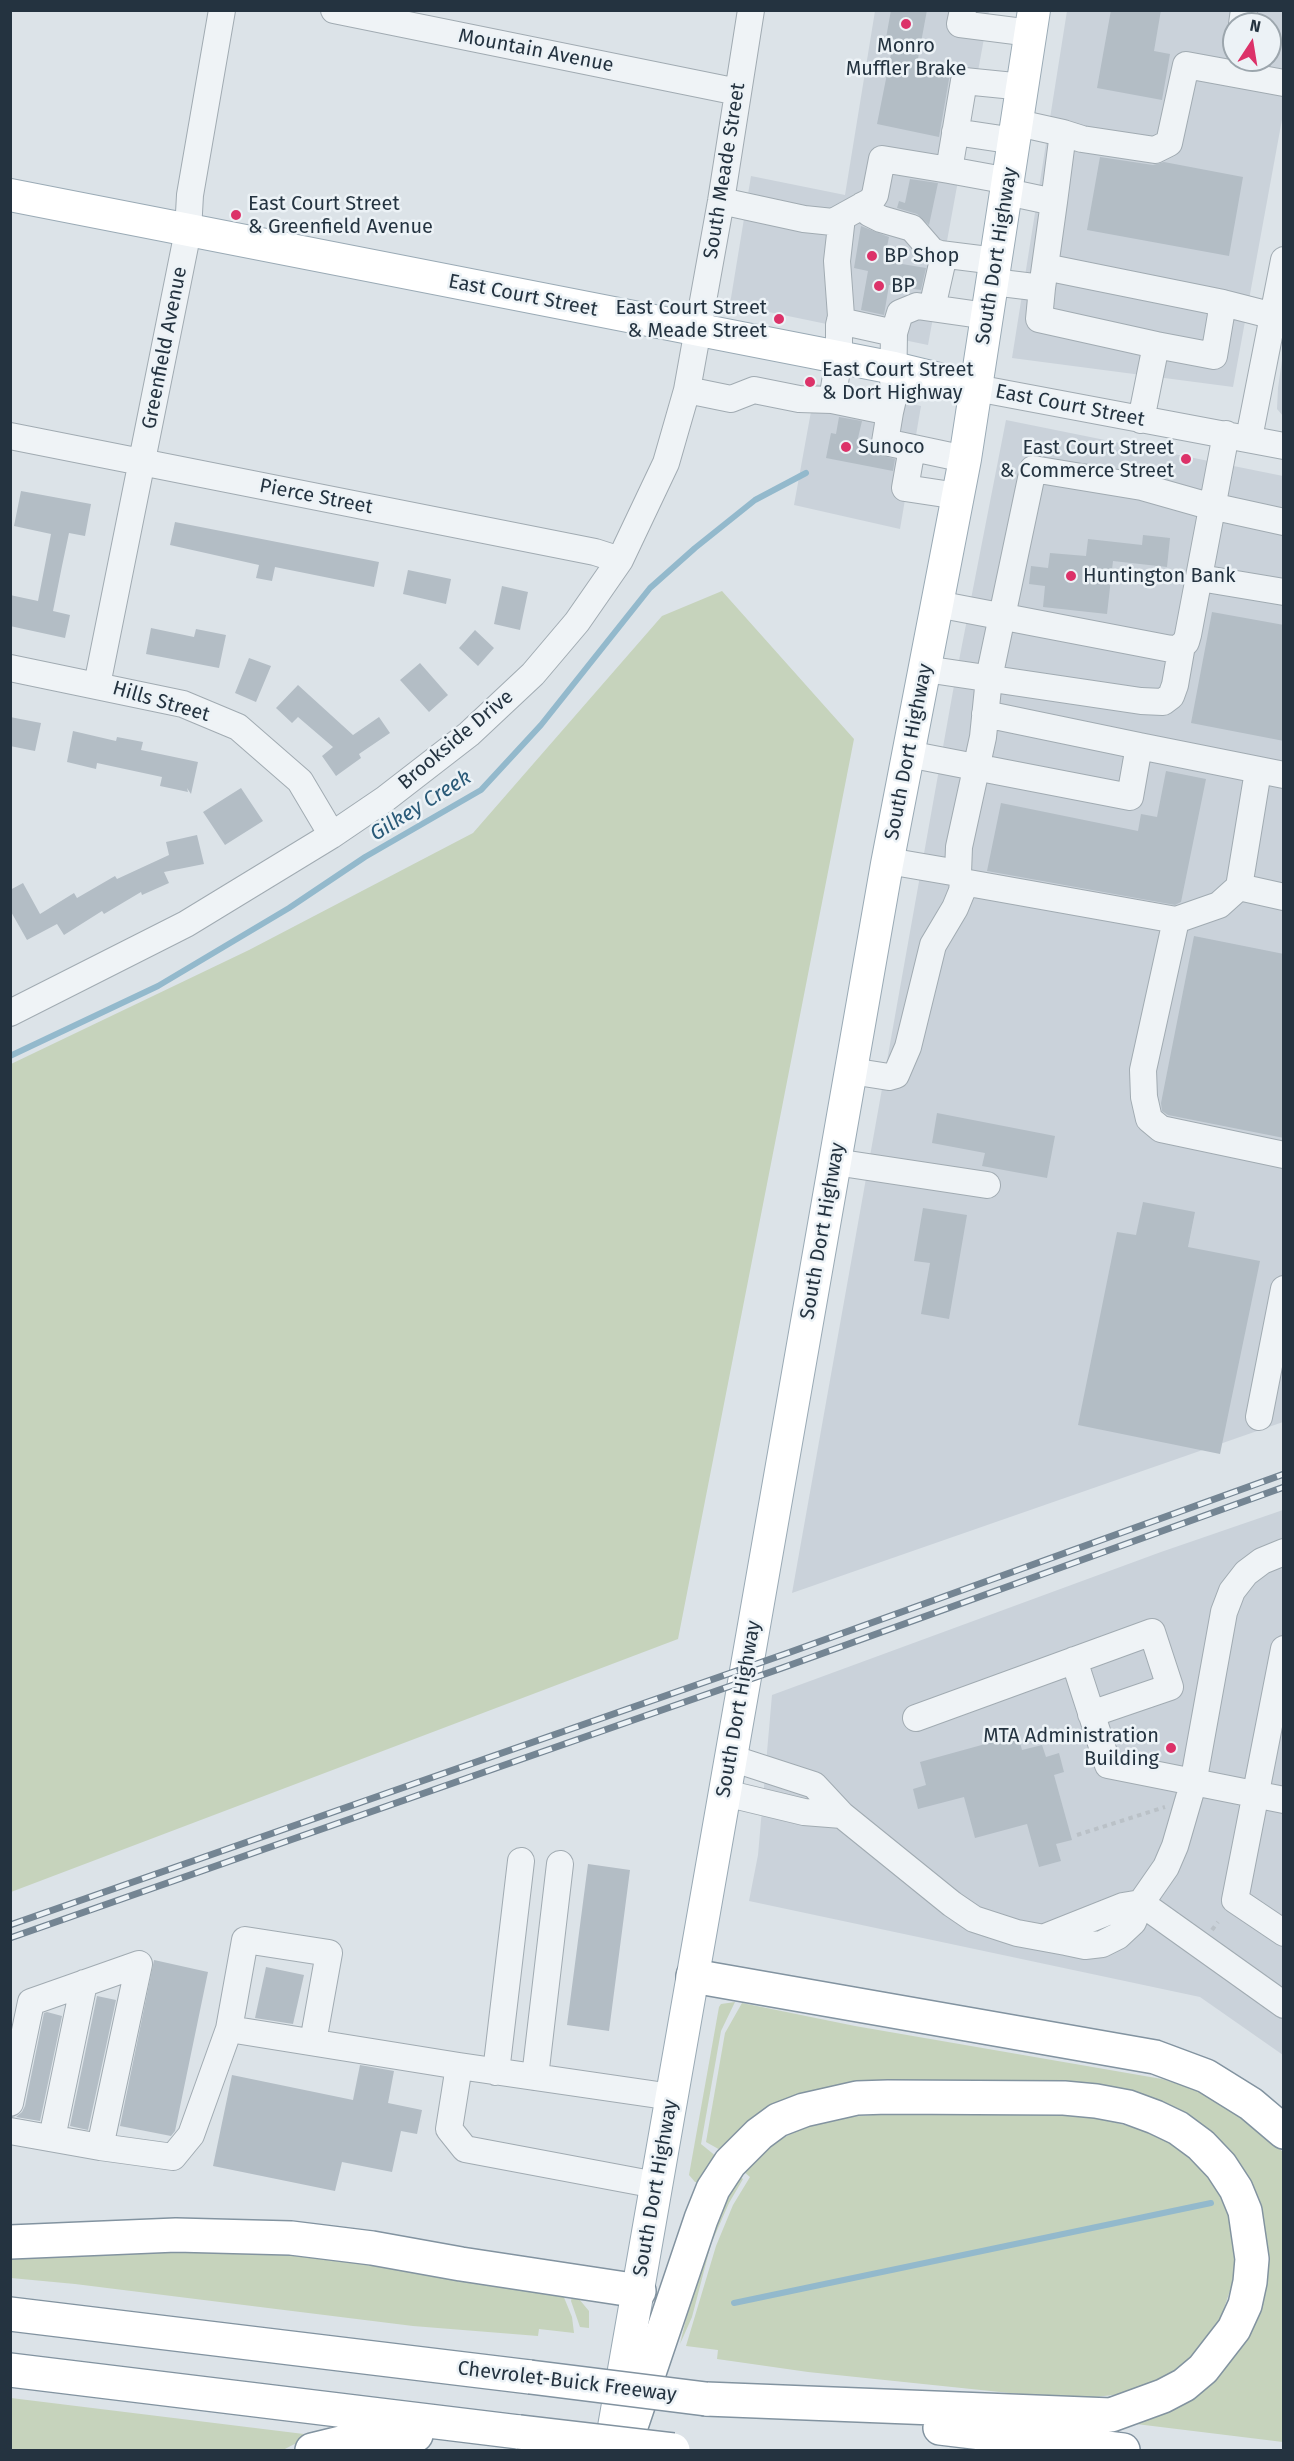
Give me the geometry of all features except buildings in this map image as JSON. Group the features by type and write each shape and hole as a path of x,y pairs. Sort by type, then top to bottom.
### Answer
{"highway":[{"path":"693,1976 1155,2057 1183,2066 1220,2084 1251,2104 1284,2132"},
{"path":"623,2451 713,2189 730,2163 759,2134 778,2120 804,2110 857,2098 1065,2098 1096,2101 1155,2116 1178,2128 1201,2145 1221,2166 1236,2189 1245,2211 1252,2259 1250,2282 1245,2304 1234,2329 1203,2369 1184,2385 1163,2396 1112,2415 706,2400"},
{"path":"10,2242 176,2235 291,2238 372,2248 460,2264 639,2291"},
{"name":"Chevrolet-Buick Freeway","path":"10,2314 1123,2451"},
{"path":"10,2370 673,2451"},
{"path":"312,2451 361,2438 519,2432"}],"main road":[{"name":"South Dort Highway","path":"610,2451 888,861 965,459 1033,22"},
{"name":"East Court Street","path":"10,195 894,368 976,388"}],"street":[{"name":"Greenfield Avenue","path":"97,685 188,231 190,195 222,10"},
{"name":"Mountain Avenue","path":"334,10 738,93"},
{"name":"South Meade Street","path":"698,331 752,10"},
{"path":"963,10 960,24 1033,22"},
{"path":"955,132 1063,133 1082,139 1155,150 1169,143 1186,65 1222,66"},
{"path":"1252,72 1284,83"},
{"path":"948,170 964,81 1023,87"},
{"path":"1063,133 1039,320 1214,356 1223,303"},
{"path":"721,201 826,222 871,201 875,195 882,159 948,170 1008,186 1054,202"},
{"path":"853,211 869,213 912,228 932,250 994,272 1223,303 1274,316"},
{"path":"832,400 839,358 837,261 853,211"},
{"path":"932,308 944,255"},
{"path":"925,669 1141,701 1163,702 1171,696 1182,645 1188,635 1214,507 1274,316 1284,260"},
{"path":"965,459 885,442 894,368 894,333 900,314 917,306 987,316"},
{"path":"840,321 894,333"},
{"name":"Brookside Drive","path":"11,1011 186,924 332,835 386,799 469,734 525,681 578,622 620,560 666,463 687,390 698,331"},
{"path":"1141,420 1156,345"},
{"name":"East Court Street","path":"976,388 1284,446"},
{"path":"687,390 731,399 754,390 799,399 832,400 890,412"},
{"name":"Pierce Street","path":"10,436 595,552 620,560"},
{"path":"912,448 905,488 958,496"},
{"path":"851,1071 896,1076 908,1047 933,945 962,891 959,847 983,737 989,678 1033,469 1142,487 1214,507 1284,522"},
{"path":"1200,578 1284,592"},
{"path":"937,604 1171,649 1182,645"},
{"name":"Hills Street","path":"10,668 183,704 238,727 300,781 332,835"},
{"path":"985,714 1258,771 1284,774"},
{"path":"908,754 1130,797 1138,746"},
{"path":"888,861 961,878 1176,920 1219,905 1239,886 1258,771"},
{"path":"1239,886 1284,897"},
{"path":"1176,920 1143,1070 1144,1097 1149,1119 1161,1130 1284,1155"},
{"path":"835,1162 987,1185"},
{"path":"1259,1417 1284,1289"},
{"path":"731,1758 814,1785 842,1815 952,1905 974,1918 1017,1933 1045,1937 1123,1906 1141,1903 1155,1885 1171,1857 1193,1784 1224,1612 1232,1591 1246,1573 1262,1561 1284,1552"},
{"path":"916,1718 1152,1632 1170,1687 1091,1714"},
{"path":"1284,1649 1235,1900 1284,1934"},
{"path":"1074,1660 1108,1765 1193,1784 1284,1800"},
{"path":"725,1793 804,1812 842,1815"},
{"path":"496,2072 521,1861"},
{"path":"535,2077 560,1864"},
{"path":"1141,1903 1284,2005"},
{"path":"10,2131 173,2157 191,2136 229,2029 245,1940 329,1953 313,2042"},
{"path":"10,2103 31,2002 139,1964 100,2147"},
{"path":"52,2138 84,1983"},
{"path":"229,2029 496,2072 672,2097"},
{"path":"459,2066 449,2129 465,2149 656,2185"}],"path":[{"path":"1077,1835 1166,1807"}],"shaded area":[{"path":"875,11 989,11 928,345 730,304 751,176 845,195"},
{"path":"1067,11 1283,11 1283,114 1233,387 1012,358"},
{"path":"1283,353 1283,416 1277,409"},
{"path":"816,384 921,406 900,529 794,505"},
{"path":"1006,420 1283,476 1283,1422 792,1593 953,691"},
{"path":"1283,1510 1283,2055 1200,1997 749,1901 758,1855 772,1695 1161,1552"}],"green space":[{"path":"722,591 854,739 678,1639 11,1892 11,1064 249,950 473,833 662,616"},
{"path":"735,2002 721,2031 701,2144 717,2157 700,2182 695,2182 689,2175 719,2007 721,2004"},
{"path":"742,2003 855,2026 1162,2079 1191,2088 1219,2101 1242,2117 1283,2152 1283,2442 1128,2423 1143,2415 1262,2277 1194,2124 898,2087 722,2151 706,2142 725,2033"},
{"path":"897,2113 1095,2117 1150,2132 1173,2144 1194,2160 1211,2180 1225,2202 1233,2227 1235,2276 1219,2323 1205,2344 1187,2362 1165,2378 1142,2388 1114,2395 1084,2398 1048,2397 808,2372 717,2359 718,2350 686,2346 716,2246 733,2205 750,2177 743,2171 773,2143 811,2124 837,2118"},
{"path":"739,2176 743,2179 729,2203 711,2244 692,2317 680,2344 691,2298 724,2203"},
{"path":"135,2248 300,2251 563,2295 572,2317 574,2333 539,2329 538,2336 413,2326 11,2278 10,2253"},
{"path":"572,2296 579,2299 589,2311 589,2328 580,2327 571,2301"},
{"path":"11,2398 312,2435 283,2450 11,2450"}],"waterway":[{"name":"Gilkey Creek","path":"10,1056 158,986 289,908 365,857 481,790 541,725 650,588 755,500 806,473"},
{"path":"734,2303 1211,2203"}],"railway":[{"path":"10,1925 785,1654 1284,1474"},
{"path":"10,1938 782,1668 1284,1487"}],"place":[{"name":"Monro Muffler Brake","path":"906,24"},
{"name":"East Court Street & Greenfield Avenue","path":"236,215"},
{"name":"BP Shop","path":"872,256"},
{"name":"BP","path":"879,286"},
{"name":"East Court Street & Meade Street","path":"779,319"},
{"name":"East Court Street & Dort Highway","path":"810,382"},
{"name":"Sunoco","path":"846,447"},
{"name":"East Court Street & Commerce Street","path":"1186,459"},
{"name":"Huntington Bank","path":"1071,576"},
{"name":"MTA Administration Building","path":"1171,1748"}]}
